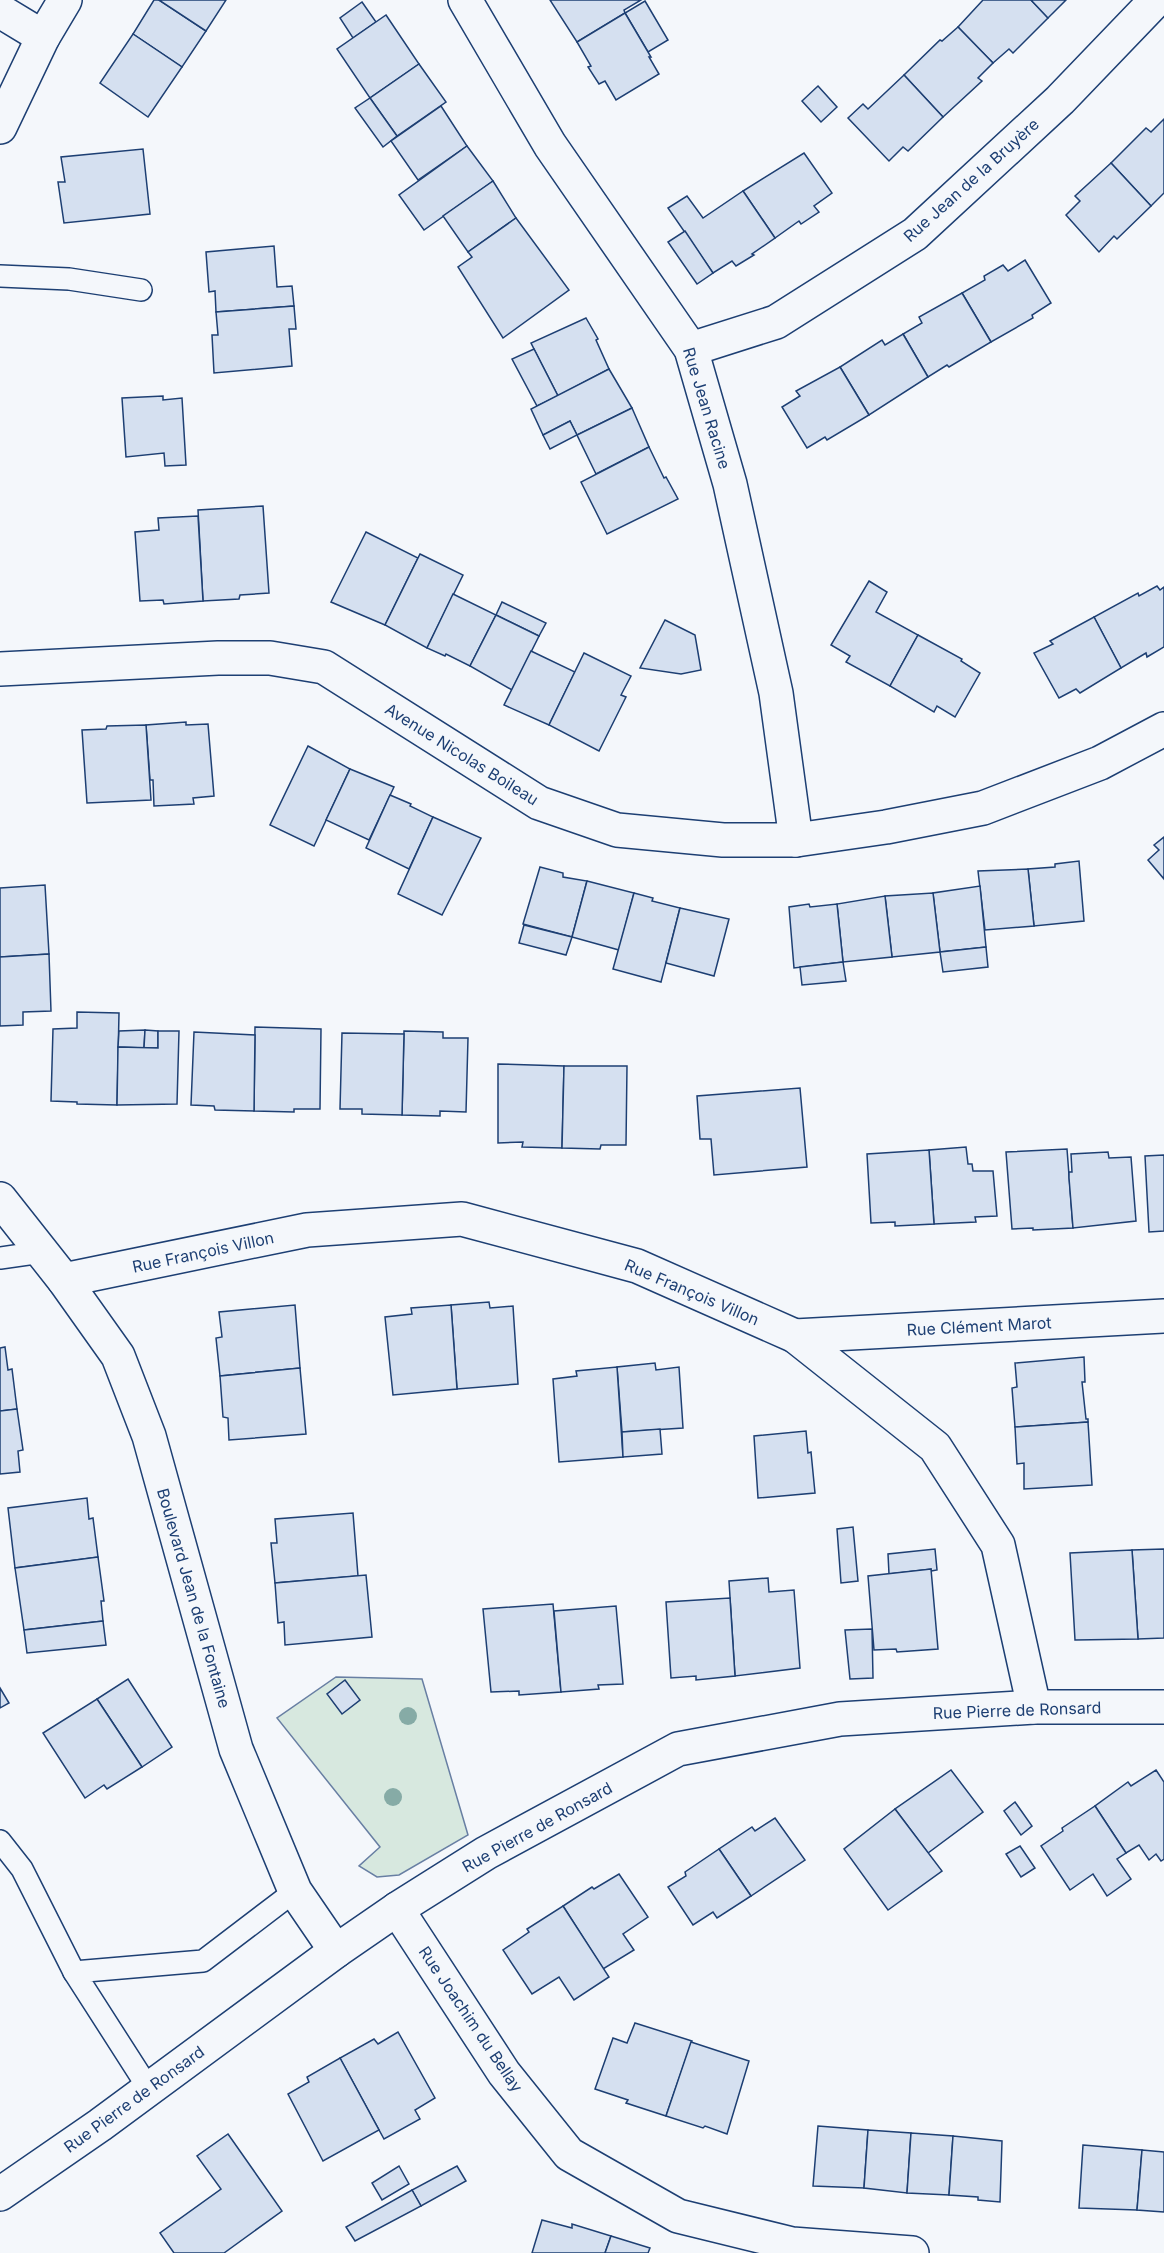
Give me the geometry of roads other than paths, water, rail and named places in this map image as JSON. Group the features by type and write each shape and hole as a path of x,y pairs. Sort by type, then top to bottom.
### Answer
{"street":[{"path":"0,127 43,37 65,0"},
{"name":"Rue Jean Racine","path":"465,0 550,145 691,349 730,484 776,693 796,840"},
{"name":"Rue Jean de la Bruyère","path":"691,349 776,322 915,234 1060,100 1156,0"},
{"path":"0,11 43,37"},
{"name":"Avenue Nicolas Boileau","path":"0,669 218,658 270,658 324,667 539,803 616,830 723,840 796,840 886,827 983,808 1100,763 1164,729"},
{"name":"Boulevard Jean de la Fontaine","path":"0,1199 64,1280 118,1356 149,1436 236,1749 295,1891 336,1951"},
{"name":"Rue François Villon","path":"64,1280 306,1230 462,1219 637,1266 795,1336 935,1447 998,1545 1034,1707"},
{"name":"Rue Clément Marot","path":"795,1336 1164,1316"},
{"name":"Rue Pierre de Ronsard","path":"0,2194 150,2089 336,1951 397,1909 486,1853 678,1749 840,1719 1034,1707 1164,1707"},
{"name":"Rue Joachim du Bellay","path":"397,1909 504,2073 569,2154 678,2216 792,2244 912,2253"}],"lane":[{"path":"0,276 69,279 141,290"},
{"path":"0,1258 42,1252"},
{"path":"0,1841 22,1869 74,1972 150,2089"},
{"path":"74,1972 203,1961 295,1891"}]}
